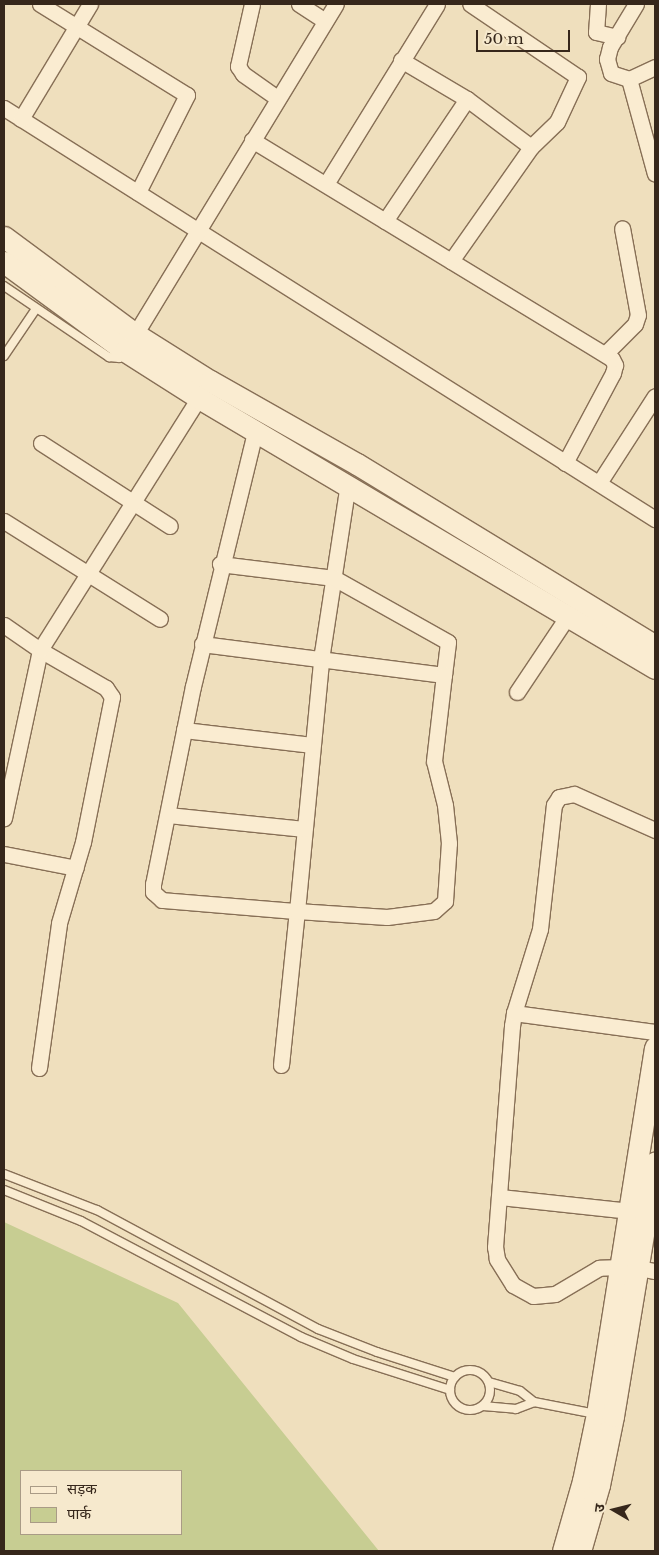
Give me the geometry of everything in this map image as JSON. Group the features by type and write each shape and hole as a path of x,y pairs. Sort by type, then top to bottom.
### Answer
{"main road":[{"path":"4,237 199,398 568,614 655,668"},
{"path":"4,262 130,342 357,464 655,646"},
{"path":"639,1269 630,1211 654,1074 655,1048"},
{"path":"563,1551 583,1481 605,1415 639,1269 655,1162"},
{"path":"580,1551 599,1485 605,1415"}],"street":[{"path":"40,4 188,95 138,192"},
{"path":"21,119 90,4"},
{"path":"252,4 238,66 243,74 277,98"},
{"path":"299,4 325,21"},
{"path":"130,342 336,4"},
{"path":"326,184 437,4"},
{"path":"451,261 531,147 557,122 578,77 470,4"},
{"path":"598,4 596,32 617,37"},
{"path":"636,4 610,48 608,68 615,76 629,78 655,67"},
{"path":"401,60 467,99 531,147"},
{"path":"629,78 655,174"},
{"path":"385,221 467,99"},
{"path":"4,108 655,519"},
{"path":"252,140 605,354 615,365 613,373 565,463"},
{"path":"605,354 635,324 638,315 622,228"},
{"path":"590,477 655,396"},
{"path":"4,818 40,650 130,501 199,398"},
{"path":"220,564 334,578 448,642 434,761 446,805 450,843 445,901 434,911 387,918 162,900 156,896 153,884 202,644 220,564 255,432"},
{"path":"41,443 170,526"},
{"path":"281,1065 321,661 348,484"},
{"path":"4,521 160,619"},
{"path":"517,692 568,614"},
{"path":"4,625 40,650 106,688 112,698 76,868 58,923 39,1068"},
{"path":"202,644 321,661 444,675"},
{"path":"184,730 312,745"},
{"path":"639,1269 599,1268 547,1297 522,1293 513,1286 497,1259 495,1247 514,1013 540,928 554,805 558,796 574,794 655,830"},
{"path":"168,815 304,829"},
{"path":"4,854 76,868"},
{"path":"514,1013 655,1032"},
{"path":"500,1197 630,1211"}],"lane":[{"path":"4,286 109,357 119,358 130,342"},
{"path":"4,356 36,309"},
{"path":"4,338 12,344"},
{"path":"4,1174 97,1210 318,1329 377,1352 455,1377 474,1370 489,1382 520,1392 534,1402 605,1415"},
{"path":"4,1190 82,1221 301,1337 354,1359 450,1390"},
{"path":"189,1279 198,1264"},
{"path":"455,1377 450,1390 454,1402 465,1410 483,1406 516,1409 534,1402"},
{"path":"483,1406 490,1393 489,1382"}],"green space":[{"path":"4,1222 178,1303 379,1551 4,1551"}]}
